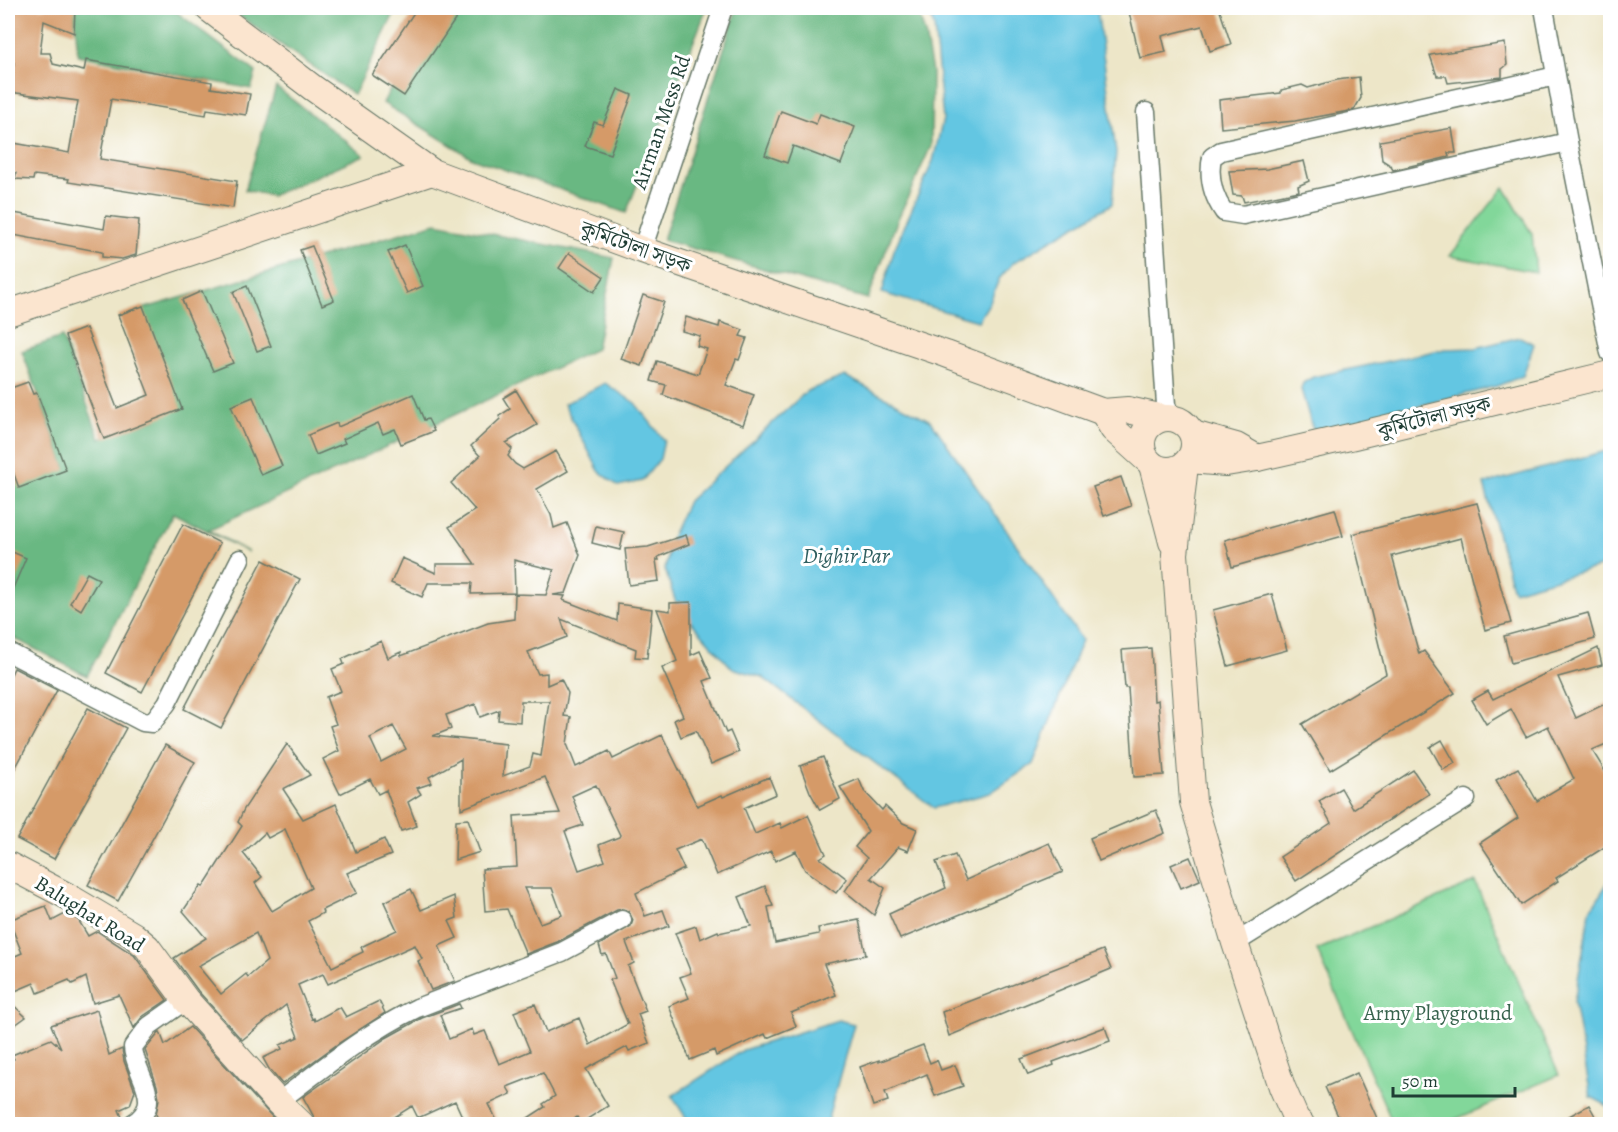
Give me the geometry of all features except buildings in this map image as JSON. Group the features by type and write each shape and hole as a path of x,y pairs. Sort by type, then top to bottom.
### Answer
{"street":[{"name":"কুর্মিটোলা সড়ক","path":"208,8 313,88 432,172 642,250 946,354 1103,412"},
{"name":"Airman Mess Rd","path":"642,250 723,8"},
{"path":"1544,8 1568,142 1611,352"},
{"path":"1556,76 1221,151 1212,157 1209,168 1215,198 1224,212 1243,215 1568,142"},
{"path":"1146,112 1167,417"},
{"path":"8,313 432,172"},
{"name":"কুর্মিটোলা সড়ক","path":"1187,462 1226,463 1257,458 1611,374"},
{"path":"1187,462 1170,471 1161,470 1113,429 1103,412 1128,410 1182,421 1193,434 1236,446 1257,458"},
{"path":"1167,417 1154,421 1147,428 1142,438 1142,448 1149,461 1175,554 1193,802 1235,943 1282,1087 1301,1125"},
{"path":"1175,554 1187,462 1194,449 1193,434"},
{"path":"8,652 142,723 152,723 167,703 240,559"},
{"path":"1235,943 1466,799"},
{"name":"Balughat Road","path":"8,865 68,896 133,935 156,957 186,1000 301,1125"},
{"path":"278,1102 352,1045 398,1017 562,952 622,920"},
{"path":"132,1125 143,1117 148,1098 146,1084 133,1053 133,1047 149,1026 186,1000"}],"green space":[{"path":"74,8 171,8 256,72 251,89 78,55"},
{"path":"228,8 397,8 354,95"},
{"path":"434,8 707,8 626,213 472,158 383,103"},
{"path":"737,8 917,8 925,34 932,72 931,146 897,221 868,299 663,240"},
{"path":"276,87 364,155 271,196 245,190"},
{"path":"1504,187 1532,234 1536,272 1450,256"},
{"path":"436,223 614,258 596,349 208,530 248,552 173,513 87,676 8,635 8,452 19,484 65,467 22,351 62,337 100,439 156,419 125,314"},
{"name":"Army Playground","path":"1475,882 1559,1075 1444,1124 1393,1124 1317,950"}],"water":[{"path":"927,8 1097,8 1116,152 1112,204 1013,263 999,279 990,302 978,321 882,293 894,250 933,161 943,119 934,26"},
{"path":"1520,337 1534,344 1523,376 1497,386 1317,432 1312,427 1301,389 1303,383 1313,377 1445,349 1476,348"},
{"name":"Dighir Par","path":"845,376 931,421 1082,640 1033,764 990,793 934,808 762,677 732,668 677,606 665,569 671,538 688,501 807,391"},
{"path":"605,383 635,403 664,440 660,459 642,481 618,486 599,471 564,404"},
{"path":"1610,450 1610,564 1513,591 1484,484"},
{"path":"1610,879 1610,1107 1591,1097 1574,1002 1590,911"},
{"path":"838,1020 854,1024 829,1114 829,1124 690,1124 672,1096 743,1050"}]}
